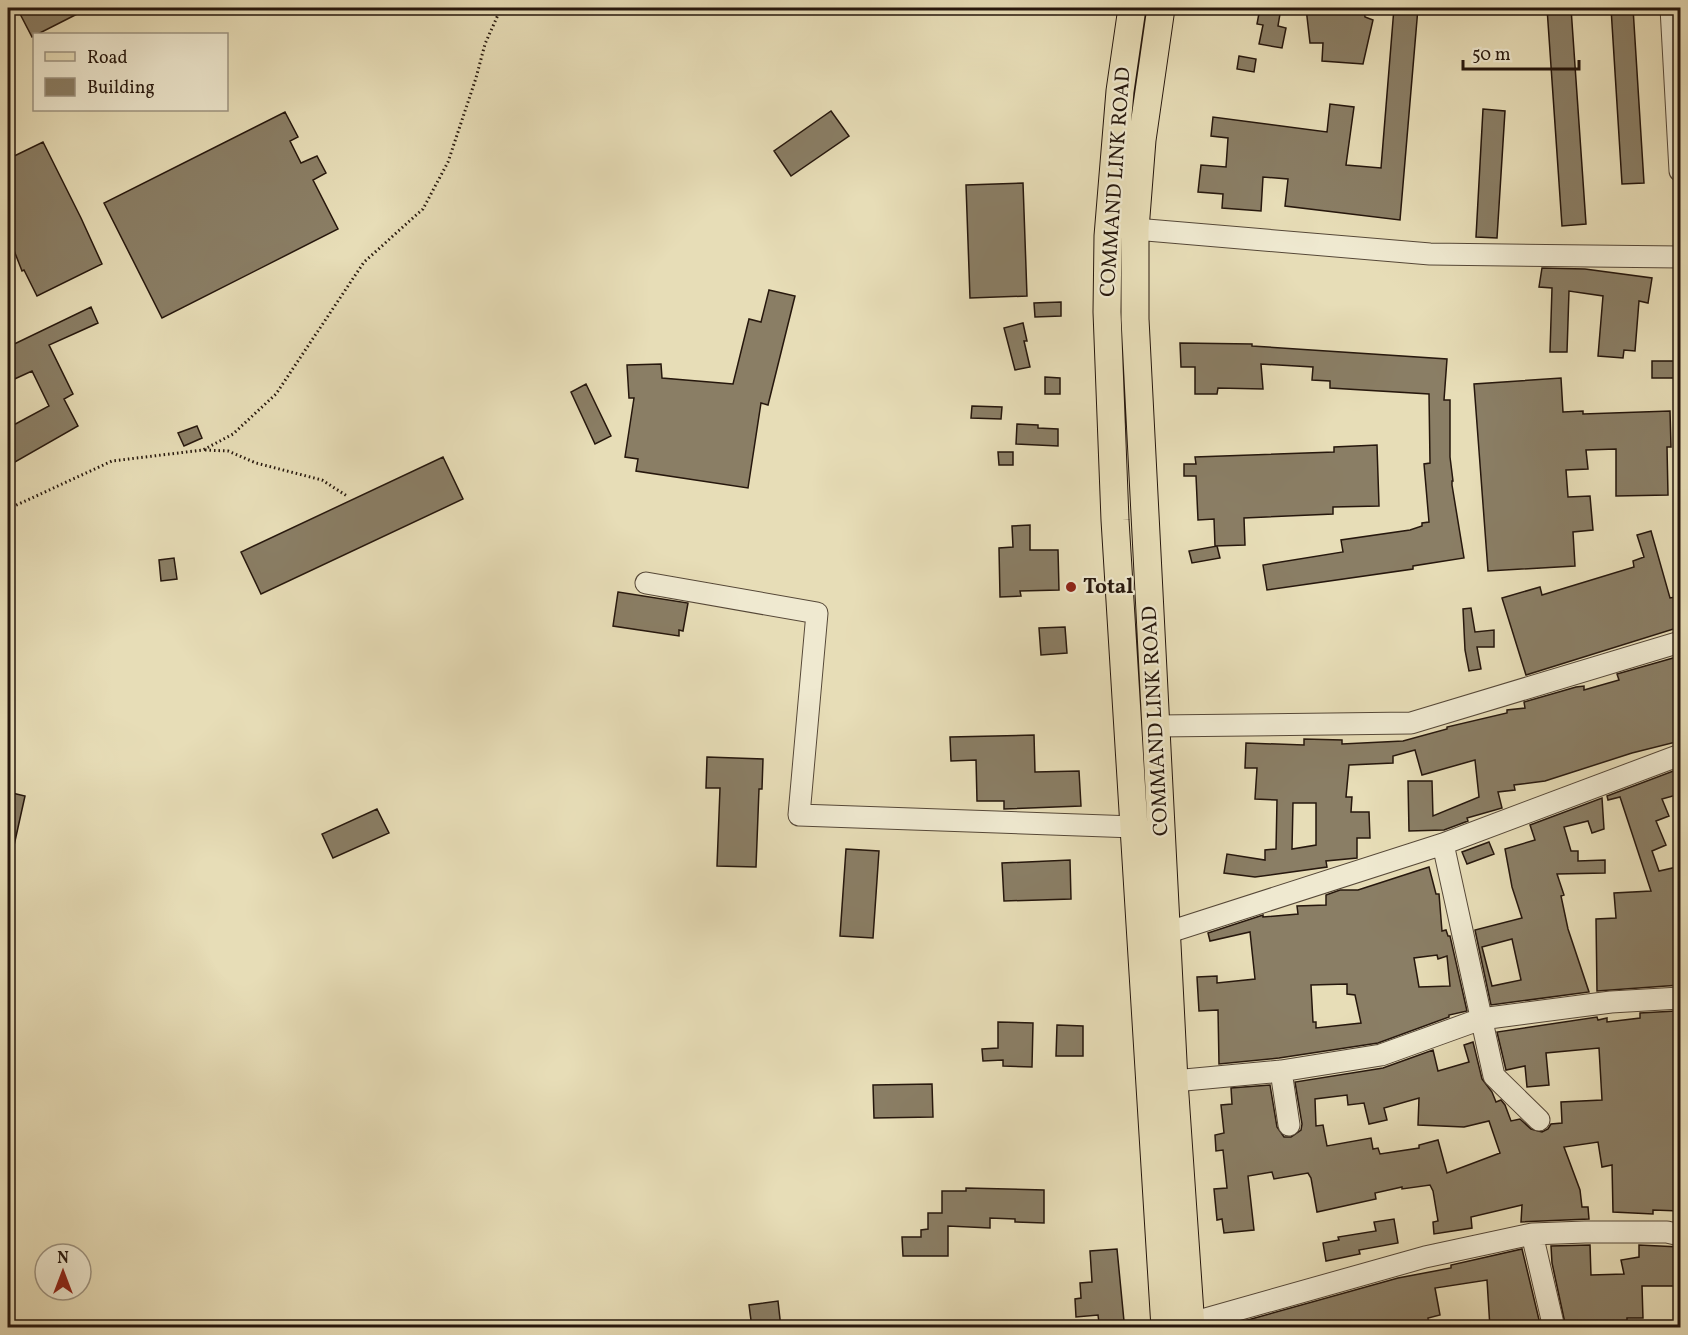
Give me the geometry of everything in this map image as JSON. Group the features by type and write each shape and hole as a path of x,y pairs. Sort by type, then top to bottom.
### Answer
{"main road":[{"name":"COMMAND LINK ROAD","path":"1132,8 1120,91 1109,224 1107,312 1115,520 1134,826 1182,1326"},
{"name":"COMMAND LINK ROAD","path":"1161,8 1143,140 1135,229 1135,319 1174,1081 1182,1326"}],"street":[{"path":"1671,8 1680,171"},
{"path":"1135,229 1430,254 1680,257"},
{"path":"646,583 817,613 799,815 1134,826"},
{"path":"1157,726 1411,723 1680,642"},
{"path":"1166,933 1443,844 1680,755"},
{"path":"1443,844 1494,1076 1539,1120"},
{"path":"1174,1081 1281,1071 1381,1055 1481,1019 1611,1002 1680,998"},
{"path":"1281,1071 1289,1125"},
{"path":"1182,1326 1425,1257 1533,1234 1585,1232 1680,1234"},
{"path":"1533,1234 1554,1328"}],"path":[{"path":"203,450 234,434 276,394 364,262 423,209 448,162 485,44 501,8"},
{"path":"8,509 112,461 203,450 228,451 256,463 322,480 347,496"}],"building":[{"path":"17,8 89,8 40,33 33,33 32,37"},
{"path":"1260,8 1281,8 1278,26 1286,28 1282,48 1259,44 1263,25 1257,24"},
{"path":"1306,8 1364,8 1365,17 1373,20 1363,64 1322,61 1323,43 1310,43"},
{"path":"1394,8 1418,8 1400,220 1285,206 1288,179 1263,177 1261,211 1222,208 1223,194 1198,192 1201,165 1226,167 1228,138 1211,136 1213,117 1327,132 1330,104 1354,107 1346,165 1381,168"},
{"path":"1547,8 1571,8 1586,224 1562,226"},
{"path":"1611,8 1633,8 1644,183 1622,184"},
{"path":"1239,56 1256,59 1254,72 1237,69"},
{"path":"1483,109 1505,111 1497,238 1476,237"},
{"path":"831,111 849,136 791,176 774,151"},
{"path":"285,112 298,137 290,141 301,163 317,156 326,173 313,180 338,229 162,318 104,203"},
{"path":"43,142 102,264 37,296 24,270 22,271 8,235 8,159"},
{"path":"1023,183 1027,296 970,298 966,185"},
{"path":"1542,268 1585,269 1652,278 1648,303 1639,301 1635,351 1624,350 1623,358 1598,356 1603,296 1569,291 1567,352 1550,352 1552,288 1539,287"},
{"path":"769,290 795,296 768,405 761,403 748,488 636,471 638,459 625,457 634,398 629,398 627,365 661,364 662,378 733,384 749,319 761,322"},
{"path":"1061,302 1061,316 1035,317 1034,303"},
{"path":"91,307 98,323 49,345 73,394 64,399 78,426 8,466 8,428 49,406 32,371 8,382 8,347"},
{"path":"1023,323 1027,341 1024,341 1030,367 1015,370 1004,328"},
{"path":"1180,343 1252,344 1252,346 1447,359 1444,400 1450,400 1452,485 1464,558 1413,566 1413,569 1267,590 1263,565 1343,552 1341,540 1410,530 1429,522 1424,464 1430,463 1429,394 1330,388 1330,381 1312,380 1313,367 1261,364 1263,389 1218,388 1217,394 1195,394 1195,367 1181,367"},
{"path":"1652,361 1676,361 1676,378 1652,378"},
{"path":"1045,377 1060,378 1060,394 1045,394"},
{"path":"1561,378 1563,412 1583,411 1583,414 1670,411 1671,447 1667,447 1668,495 1616,496 1616,449 1586,450 1588,469 1566,470 1568,497 1590,496 1593,530 1573,532 1575,566 1488,571 1474,384"},
{"path":"586,384 611,436 595,444 571,392"},
{"path":"972,406 1002,407 1001,419 971,418"},
{"path":"1017,424 1058,429 1058,446 1016,444"},
{"path":"197,426 202,438 184,446 178,433"},
{"path":"1377,445 1379,506 1333,507 1333,514 1244,518 1245,545 1215,546 1214,519 1198,520 1196,476 1184,476 1184,464 1196,464 1195,457 1334,452 1334,447"},
{"path":"998,452 1013,452 1013,465 999,465"},
{"path":"443,457 463,499 261,594 241,552"},
{"path":"1030,525 1030,550 1058,550 1059,590 1020,591 1021,596 1000,597 999,548 1013,547 1012,526"},
{"path":"1651,531 1670,598 1675,597 1680,615 1680,627 1526,675 1502,598 1540,587 1542,595 1634,567 1633,561 1644,557 1637,535"},
{"path":"1217,546 1220,558 1192,563 1189,551"},
{"path":"174,558 177,579 161,581 159,560"},
{"path":"618,592 688,603 683,631 679,630 679,636 613,626"},
{"path":"1471,608 1475,632 1494,630 1494,647 1477,647 1481,669 1469,671 1465,650 1463,609"},
{"path":"1065,627 1067,653 1041,655 1039,628"},
{"path":"1680,656 1680,741 1632,753 1545,781 1514,785 1515,790 1498,792 1502,808 1467,818 1468,821 1444,830 1409,831 1408,781 1432,781 1433,816 1479,797 1475,760 1422,775 1415,750 1393,756 1393,763 1349,765 1346,797 1352,797 1351,812 1369,812 1370,838 1357,838 1357,858 1326,861 1327,867 1255,877 1224,873 1227,854 1265,860 1265,850 1276,849 1277,800 1255,799 1257,768 1245,768 1246,743 1304,745 1304,739 1342,740 1342,744 1403,741 1447,729 1447,727 1507,713 1507,710 1525,708 1524,702 1576,687 1584,686 1584,690 1619,680 1617,674","holes":["1293,803 1316,803 1316,845 1292,849"]},
{"path":"1034,735 1035,772 1079,771 1081,806 1004,809 1004,801 977,801 976,760 951,761 950,737"},
{"path":"707,757 763,759 762,789 759,789 756,867 717,866 720,788 706,788"},
{"path":"1676,770 1680,794 1662,799 1669,816 1656,821 1666,845 1652,851 1659,871 1677,867 1680,884 1680,985 1597,991 1596,919 1616,918 1614,893 1651,891 1620,797 1608,800 1607,796"},
{"path":"8,792 25,796 13,850 8,849"},
{"path":"1602,798 1604,829 1592,833 1588,821 1564,827 1571,851 1578,851 1578,861 1605,860 1605,873 1557,874 1564,895 1561,896 1568,929 1589,992 1491,1005 1475,930 1522,918 1512,887 1505,849 1535,840 1530,825","holes":["1512,939 1521,980 1492,986 1482,947"]},
{"path":"377,809 389,833 333,858 322,834"},
{"path":"1489,842 1494,854 1467,864 1462,852"},
{"path":"846,849 879,851 873,938 840,936"},
{"path":"1070,860 1071,899 1004,901 1002,863"},
{"path":"1429,867 1436,894 1439,894 1442,931 1446,930 1450,936 1467,1011 1449,1015 1449,1017 1378,1043 1279,1058 1219,1064 1218,1010 1199,1011 1197,977 1217,976 1217,983 1255,979 1250,932 1210,941 1208,933 1263,915 1263,917 1298,914 1297,906 1326,905 1326,895 1340,890 1358,890","holes":["1437,955 1438,959 1447,956 1450,986 1419,987 1414,958","1347,984 1347,994 1355,995 1361,1023 1316,1028 1316,1022 1313,1022 1311,985"]},
{"path":"1676,1011 1680,1034 1680,1211 1653,1210 1653,1214 1613,1212 1612,1165 1602,1167 1598,1142 1564,1147 1580,1190 1582,1207 1588,1207 1589,1219 1521,1222 1522,1205 1471,1217 1472,1228 1434,1234 1433,1222 1438,1221 1430,1185 1402,1189 1402,1187 1375,1193 1376,1199 1317,1212 1308,1173 1274,1179 1272,1172 1248,1176 1254,1230 1224,1233 1222,1219 1217,1220 1214,1189 1227,1188 1223,1150 1216,1151 1215,1135 1224,1133 1221,1105 1232,1104 1231,1088 1270,1085 1277,1127 1284,1137 1291,1137 1301,1130 1302,1124 1295,1082 1383,1068 1433,1050 1438,1071 1469,1062 1464,1045 1473,1042 1482,1079 1496,1102 1501,1100 1505,1105 1511,1121 1520,1119 1531,1129 1542,1132 1551,1124 1562,1123 1561,1102 1602,1100 1599,1048 1546,1053 1549,1085 1527,1087 1525,1066 1506,1070 1497,1032 1597,1017 1598,1020 1607,1018 1607,1022 1640,1018 1640,1013","holes":["1347,1095 1348,1105 1364,1103 1369,1124 1387,1120 1384,1108 1419,1098 1418,1125 1464,1127 1489,1121 1500,1153 1447,1173 1438,1140 1419,1145 1419,1148 1380,1154 1378,1148 1373,1149 1371,1138 1327,1146 1323,1125 1316,1126 1315,1099"]},
{"path":"998,1022 1033,1023 1032,1067 1003,1066 1003,1060 983,1061 982,1049 998,1048"},
{"path":"1057,1025 1083,1026 1083,1056 1056,1056"},
{"path":"932,1084 933,1117 874,1118 873,1085"},
{"path":"966,1188 1044,1190 1044,1223 990,1218 990,1228 948,1226 948,1256 903,1256 902,1237 921,1237 921,1230 928,1229 928,1213 942,1213 942,1191 966,1191"},
{"path":"1394,1219 1398,1243 1359,1250 1360,1254 1326,1261 1323,1243 1339,1240 1338,1237 1376,1231 1374,1222"},
{"path":"1590,1245 1591,1275 1624,1274 1621,1260 1639,1257 1639,1245 1680,1247 1680,1286 1642,1286 1643,1318 1627,1318 1627,1328 1566,1328 1552,1263 1551,1246"},
{"path":"1117,1249 1124,1321 1099,1323 1098,1315 1076,1317 1075,1299 1081,1298 1080,1283 1092,1282 1090,1251"},
{"path":"1522,1249 1541,1328 1490,1328 1487,1280 1435,1288 1440,1315 1428,1318 1429,1328 1245,1328 1244,1321 1398,1278 1451,1268 1451,1265"},
{"path":"778,1301 781,1328 752,1328 749,1305"}],"place":[{"name":"Total","path":"1071,587"}]}
